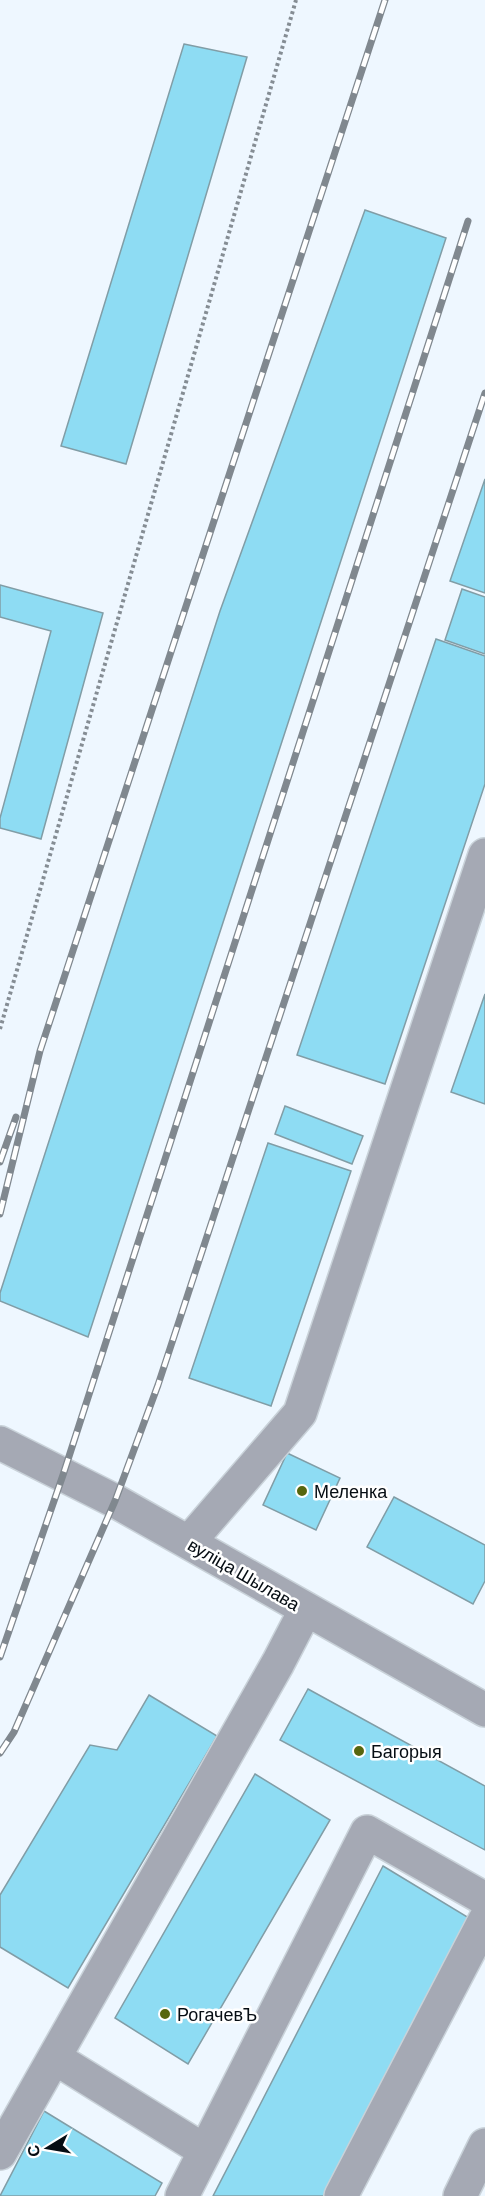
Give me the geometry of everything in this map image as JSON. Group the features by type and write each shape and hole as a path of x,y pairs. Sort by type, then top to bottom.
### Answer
{"street":[{"path":"189,1542 300,1413 485,855"},
{"name":"вуліца Шылава","path":"0,1443 116,1501 306,1609 482,1701"},
{"path":"0,2153 272,1674 306,1609"},
{"path":"182,2196 367,1832 485,1899"},
{"path":"341,2196 485,1920"},
{"path":"55,2058 206,2151"},
{"path":"460,2196 485,2145"}],"path":[{"path":"0,1029 296,0"}],"building":[{"path":"184,44 247,57 126,464 61,446"},
{"path":"365,210 446,238 88,1337 0,1301 0,1293 220,611"},
{"path":"485,479 485,593 450,581"},
{"path":"0,585 103,613 41,839 0,828 0,818 51,631 0,617"},
{"path":"462,589 485,597 485,654 445,640"},
{"path":"436,639 485,656 485,784 385,1084 297,1055"},
{"path":"485,994 485,1104 451,1092"},
{"path":"285,1106 363,1136 352,1164 275,1134"},
{"path":"268,1143 351,1171 271,1406 189,1378"},
{"name":"Меленка","path":"287,1453 340,1478 316,1530 263,1505"},
{"path":"394,1497 485,1545 485,1581 473,1604 367,1547"},
{"path":"308,1689 485,1786 485,1850 280,1740"},
{"path":"149,1695 217,1736 68,1988 0,1947 0,1895 90,1745 117,1750"},
{"path":"255,1774 330,1820 188,2064 115,2018"},
{"path":"383,1866 469,1918 327,2196 213,2196"},
{"path":"44,2111 162,2183 155,2196 0,2196"}],"railway":[{"path":"0,1214 40,1051 385,0"},
{"path":"0,1657 63,1475 468,221"},
{"path":"0,1753 14,1732 115,1501 158,1385 485,393"},
{"path":"0,1162 16,1117"}],"place":[{"name":"Меленка","path":"302,1491"},
{"name":"Багорыя","path":"359,1751"},
{"name":"РогачевЪ","path":"165,2014"}]}
